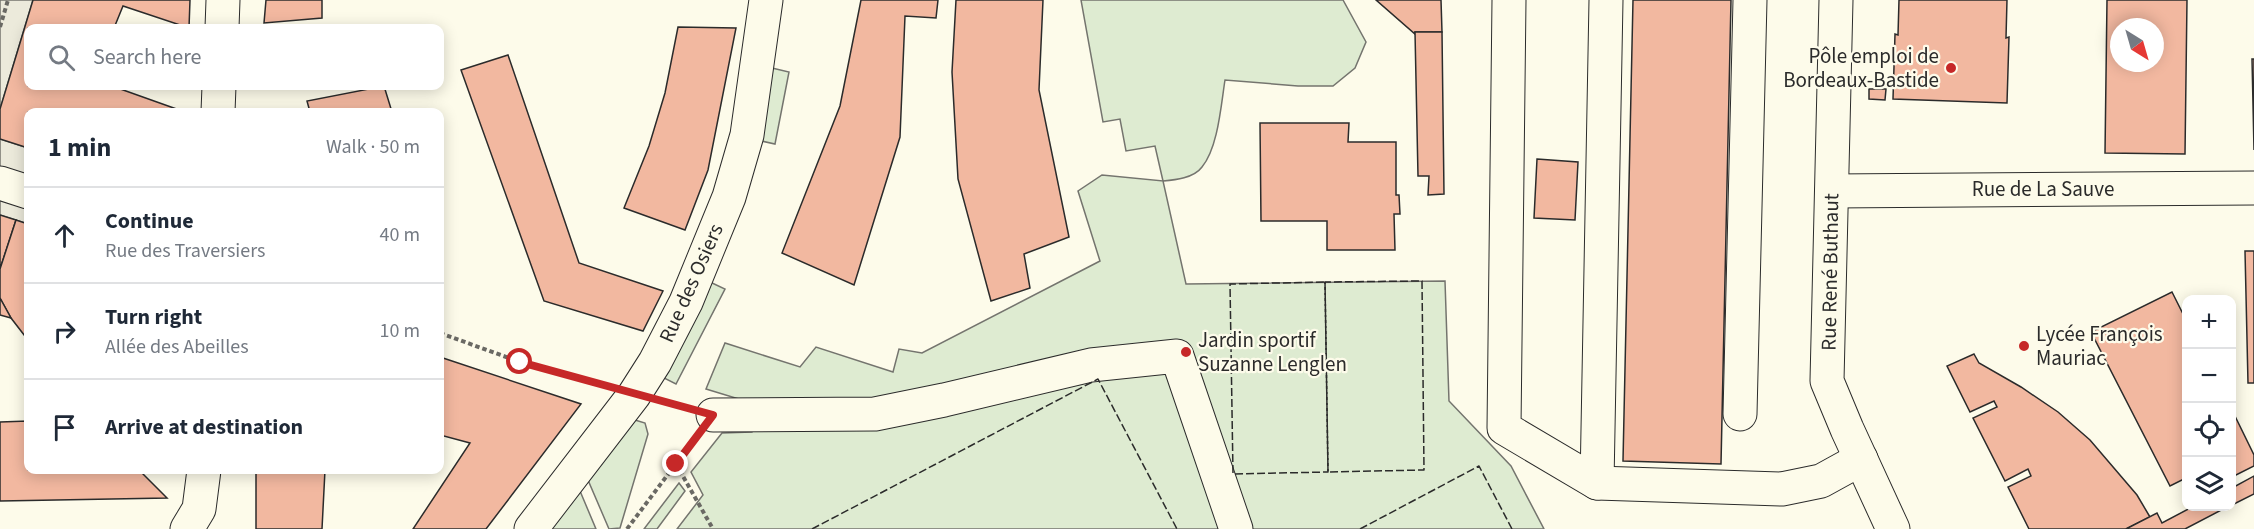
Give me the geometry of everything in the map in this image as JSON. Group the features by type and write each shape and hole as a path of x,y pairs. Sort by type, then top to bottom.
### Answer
{"street":[{"path":"222,24 223,0"},
{"name":"Rue des Osiers","path":"531,529 634,395 655,362 686,302 729,197 747,135 766,0"},
{"path":"1509,0 1504,428 1597,483 1782,489 1821,481 1860,459"},
{"path":"1597,483 1606,0"},
{"path":"1740,414 1750,0"},
{"name":"Rue René Buthaut","path":"1836,0 1827,381 1893,529"},
{"path":"218,108 219,90"},
{"path":"0,183 24,191"},
{"name":"Rue de La Sauve","path":"1832,190 2254,188"},
{"path":"713,415 875,414 1091,365 1177,356 1236,529"},
{"path":"187,529 199,509 203,474"}],"path":[{"path":"0,27 8,0"},
{"path":"444,334 520,362 634,395"},
{"path":"627,529 713,415"},
{"path":"676,464 713,529"}],"green space":[{"path":"1081,0 1343,0 1366,42 1355,68 1333,86 1298,86 1225,80 1218,126 1207,159 1199,171 1194,174 1163,181 1155,146 1126,151 1120,119 1103,122"},
{"path":"772,68 789,72 775,144 757,140"},
{"name":"Jardin sportif Suzanne Lenglen","path":"1102,175 1163,181 1186,284 1445,281 1449,401 1511,466 1544,529 677,529 703,495 691,472 722,433 752,432 775,400 742,400 706,389 725,343 800,367 816,347 893,372 899,349 922,353 1100,261 1078,191"},
{"path":"710,282 725,289 676,384 662,377"},
{"path":"635,420 645,423 648,434 620,528 609,529 588,480"},
{"path":"679,483 685,491 657,529 644,529"},
{"path":"580,491 596,529 551,529"}],"shaded area":[{"path":"0,0 33,0 24,24 0,109"},
{"path":"0,139 24,147 24,223 0,215"}],"building":[{"path":"33,0 190,0 189,24 177,24 123,6 116,24 26,24"},
{"path":"266,0 322,0 322,18 264,23"},
{"path":"861,0 938,0 936,18 905,16 900,137 854,285 782,253 840,106"},
{"path":"956,0 1043,0 1039,90 1069,237 1024,254 1030,288 991,301 958,179 952,72"},
{"path":"1376,0 1441,0 1442,32 1415,32 1415,34"},
{"path":"1633,0 1731,0 1721,464 1623,461"},
{"name":"Pôle emploi de Bordeaux-Bastide","path":"1899,0 2007,0 2006,38 2009,37 2007,103 1893,99 1895,34 1898,35"},
{"path":"2107,0 2187,0 2185,154 2105,153"},
{"path":"678,27 736,28 708,170 685,230 624,208 649,146 665,93"},
{"path":"24,30 24,90 123,90 174,108 24,108 24,147 0,139 0,109"},
{"path":"1415,32 1442,32 1444,194 1428,195 1429,176 1418,176"},
{"path":"508,55 579,263 663,291 643,331 544,301 461,70"},
{"path":"2252,59 2254,59 2254,150"},
{"path":"1869,89 1886,89 1885,100 1869,99"},
{"path":"363,90 385,90 391,108 309,108 307,101"},
{"path":"1260,123 1349,123 1348,142 1396,142 1396,195 1399,195 1400,214 1394,214 1395,250 1327,250 1327,221 1261,221"},
{"path":"1537,159 1578,162 1575,220 1534,218"},
{"path":"0,215 16,220 0,269"},
{"path":"16,220 24,223 24,335 0,298 0,269"},
{"path":"2245,251 2254,251 2254,383 2248,383"},
{"path":"2172,292 2182,312 2182,480 2170,486 2091,332"},
{"path":"0,298 11,318 0,315"},
{"path":"1974,354 1979,363 2058,412 2090,440 2137,495 2150,517 2126,529 2029,529 2008,487 2031,476 2028,469 2005,481 1973,418 1997,407 1994,401 1970,412 1947,366"},
{"path":"444,358 581,404 486,529 413,529 470,443 444,436"},
{"path":"2236,418 2254,455 2254,466 2236,475"},
{"path":"24,421 24,474 143,474 167,498 0,501 0,422"},
{"path":"256,474 325,474 322,529 256,529"},
{"path":"2254,476 2254,494 2236,503 2236,486"},
{"path":"2185,511 2219,511 2185,529 2126,529 2157,513 2162,523"}],"fence":[{"path":"1422,281 1424,470 1328,472 1325,282 1422,281"},
{"path":"1325,282 1328,472 1233,474 1230,284 1325,282"},
{"path":"812,529 1098,379 1177,529"},
{"path":"1360,529 1479,466 1512,529"}],"place":[{"name":"Pôle emploi de Bordeaux-Bastide","path":"1951,68"},
{"name":"Lycée François Mauriac","path":"2024,346"},
{"name":"Jardin sportif Suzanne Lenglen","path":"1186,352"}],"route":[{"path":"520,362 713,415 676,464"}]}
